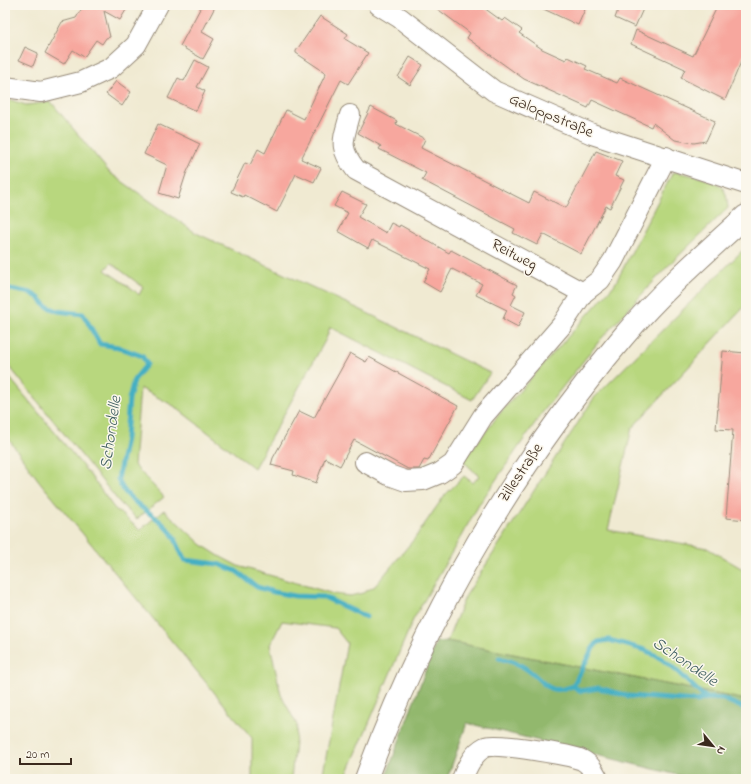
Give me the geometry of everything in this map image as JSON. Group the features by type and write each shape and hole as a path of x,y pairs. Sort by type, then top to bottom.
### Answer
{"main road":[{"name":"Zillestraße","path":"366,779 431,628 482,534 529,460 624,336 686,271 746,216"}],"street":[{"path":"5,88 41,92 81,82 112,68 136,45 158,5"},
{"name":"Galoppstraße","path":"379,5 400,18 494,91 592,134 746,184"},
{"name":"Reitweg","path":"350,115 343,140 345,156 356,170 583,292"},
{"path":"365,462 389,475 406,481 423,480 440,473 453,464 483,416 562,325 583,292 600,280 613,261 666,157"},
{"path":"462,779 471,760 485,746 493,745 535,750 581,760 589,764 598,779"}],"green space":[{"path":"5,98 26,105 51,102 110,173 196,233 359,309 490,373 472,400 330,327 326,339 254,468 174,406 140,388 134,465 164,497 137,519 120,503 5,361","holes":["111,263 143,287 139,295 105,270"]},
{"path":"673,172 690,175 719,185 725,192 728,208 666,268 600,340 542,413 480,503 413,620 345,779 320,779 323,773 347,643 335,628 282,621 270,645 281,695 297,725 291,779 252,779 252,738 39,481 5,434 5,372 90,475 114,508 140,530 164,510 202,545 238,566 334,594 350,596 363,593 375,586 415,538 444,496 464,476 473,483 479,476 463,461 501,412 615,284"},
{"path":"746,247 746,305 632,428 608,530 707,548 746,571 746,700 447,641 465,597 594,398"},
{"path":"447,641 746,700 746,779 694,779 467,723 447,779 385,779 436,642"}],"building":[{"path":"84,5 129,5 120,20 104,11 110,37 106,38 102,44 96,40 84,57 73,50 64,64 45,53 62,22 76,18"},
{"path":"202,5 216,5 202,32 214,39 203,59 180,46"},
{"path":"432,5 480,5 502,21 505,18 522,30 519,33 542,49 566,60 568,57 587,66 585,69 617,83 620,78 715,121 706,141 694,143 675,140 653,123 651,127 592,100 588,108 524,79 467,38 470,33"},
{"path":"535,5 587,5 578,25"},
{"path":"620,5 635,5 643,9 635,27 615,18"},
{"path":"718,5 746,5 746,50 725,100 681,78 685,69 631,44 636,30 693,56"},
{"path":"320,16 348,34 345,39 368,53 348,84 341,80 301,159 321,168 314,182 296,174 277,212 244,195 243,197 231,192 245,163 250,165 258,149 265,153 286,110 304,119 326,73 296,53 296,51"},
{"path":"25,47 38,53 33,66 19,60"},
{"path":"410,57 423,65 410,85 398,77"},
{"path":"195,60 208,67 197,87 205,91 196,111 168,98 178,78 184,81"},
{"path":"116,81 131,92 122,106 106,94"},
{"path":"371,107 397,121 396,124 425,139 421,148 529,203 534,192 566,208 596,151 622,161 615,176 624,180 610,208 606,206 581,254 543,234 537,245 513,233 515,229 422,180 426,173 379,149 381,146 358,133"},
{"path":"158,124 200,144 186,174 178,199 159,193 167,165 144,154"},
{"path":"342,192 366,204 358,217 386,233 391,223 399,227 400,225 449,253 451,250 517,285 513,293 516,295 511,305 525,312 518,327 503,319 507,310 476,295 482,284 452,269 440,292 423,282 430,269 372,240 368,248 338,231 348,213 334,206"},
{"path":"723,351 746,353 746,520 726,518 733,430 716,429"},
{"path":"350,353 366,362 369,357 458,406 428,461 424,460 419,469 408,469 354,440 340,466 325,458 316,483 293,475 294,471 271,465 273,458 299,411 314,418"}],"waterway":[{"name":"Schondelle","path":"5,288 31,293 39,298 46,306 58,311 83,314 100,344 118,347 142,356 147,364 134,380 129,399 126,438 118,479 126,494 161,522 170,532 185,560 218,564 236,571 257,587 274,592 295,596 324,597 366,617"},
{"name":"Schondelle","path":"499,658 514,662 525,668 548,687 558,690 573,686 593,648 598,642 609,640 645,650 662,659 707,698 723,699 746,709"},
{"path":"573,686 581,691 599,688 628,696 697,701 707,698"}]}
